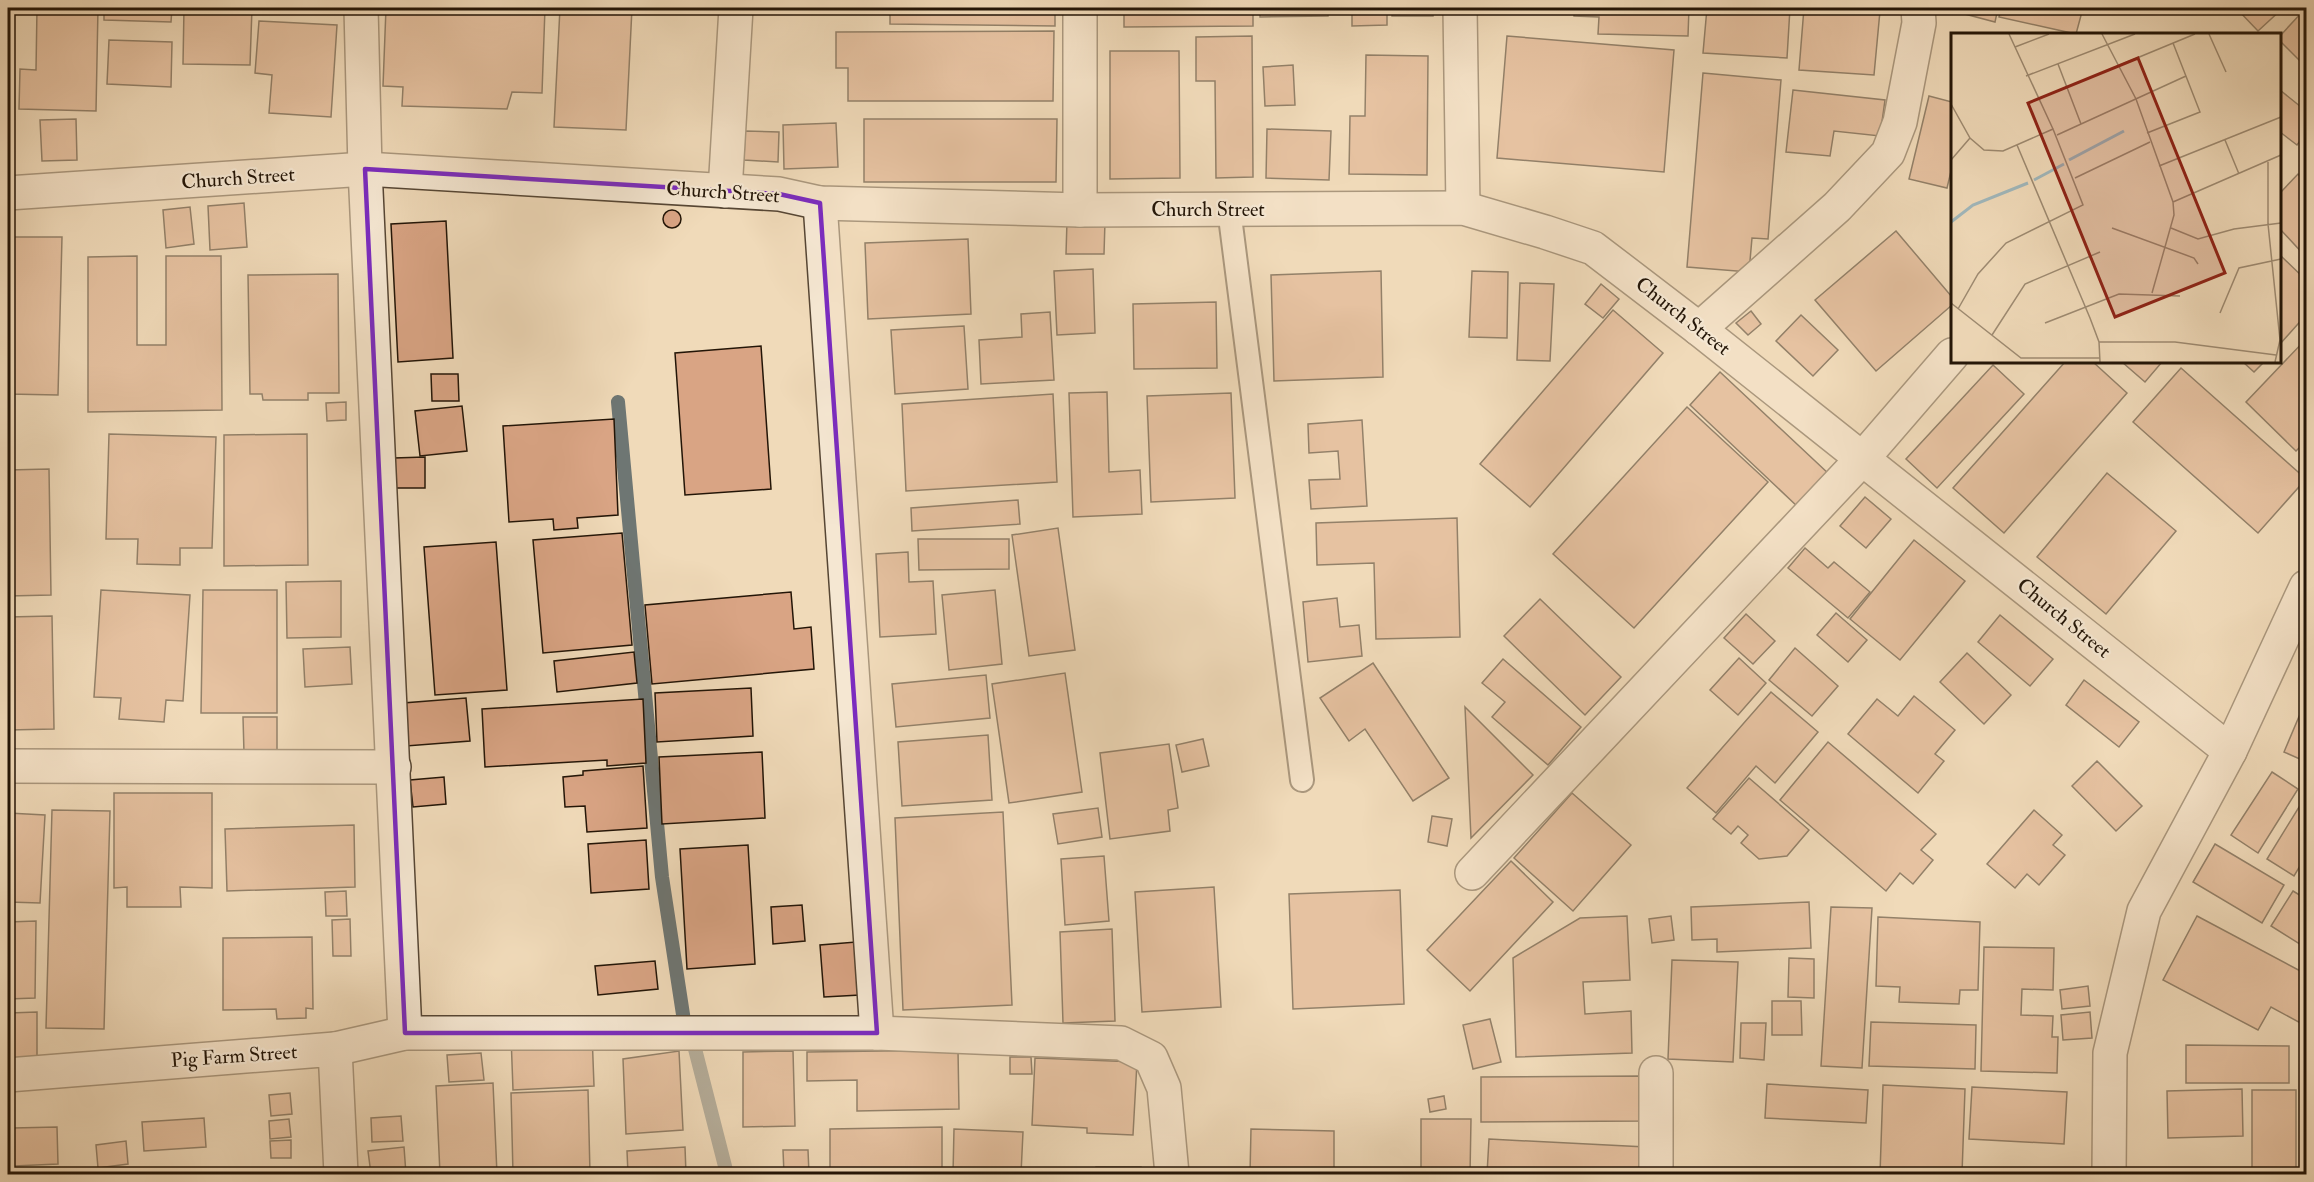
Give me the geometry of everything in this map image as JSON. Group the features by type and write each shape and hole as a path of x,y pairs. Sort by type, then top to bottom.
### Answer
{"street":[{"path":"361,8 365,169 405,1033"},
{"path":"725,191 736,8"},
{"path":"1080,8 1080,210"},
{"path":"1460,8 1462,208"},
{"path":"1700,328 1837,207 1888,153 1900,122 1919,23 1918,8"},
{"name":"Church Street","path":"8,193 365,169 779,194 820,203 1080,210 1462,208 1593,248 1700,328 2230,751"},
{"path":"820,203 877,1033"},
{"path":"1472,873 1863,458 1951,357"},
{"path":"2109,1174 2110,1053 2144,910 2230,751 2307,587"},
{"path":"8,766 394,767"},
{"name":"Pig Farm Street","path":"8,1075 335,1049 405,1033 877,1033 1121,1043 1151,1058 1164,1088 1172,1174"},
{"path":"335,1049 341,1174"},
{"path":"1656,1073 1656,1174"}],"lane":[{"path":"1229,209 1302,780"}],"highlighted area":[{"path":"365,169 779,194 820,203 877,1033 405,1033"}],"building":[{"path":"37,8 98,8 96,111 19,109 20,69 36,70"},
{"path":"104,8 172,8 171,22 104,20"},
{"path":"184,8 252,8 250,65 183,64"},
{"path":"386,8 545,8 542,93 512,92 507,109 402,106 403,87 383,86"},
{"path":"560,8 632,8 626,130 554,127"},
{"path":"799,8 824,8 824,13 799,14"},
{"path":"890,8 1055,8 1055,26 890,24"},
{"path":"1124,8 1253,8 1253,26 1124,27"},
{"path":"1260,8 1328,8 1328,16 1260,17"},
{"path":"1352,8 1387,8 1387,25 1352,26"},
{"path":"1392,8 1433,8 1433,16 1392,16"},
{"path":"1574,8 1689,8 1688,36 1598,34 1599,17 1574,16"},
{"path":"1707,8 1790,8 1787,58 1703,53"},
{"path":"1804,8 1896,8 1896,12 1880,11 1874,75 1799,70"},
{"path":"1942,8 1998,8 1995,22"},
{"path":"2001,8 2083,8 2076,33 1999,17"},
{"path":"2236,8 2283,8 2258,31"},
{"path":"2303,11 2306,14 2306,67 2281,42 2281,35"},
{"path":"259,21 337,25 331,117 269,113 272,75 255,73"},
{"path":"1054,31 1053,101 848,101 848,68 836,68 836,32"},
{"path":"1252,36 1253,177 1216,178 1215,81 1196,81 1196,37"},
{"path":"1507,36 1674,50 1664,172 1497,158"},
{"path":"109,40 172,42 171,87 107,84"},
{"path":"1110,51 1179,51 1180,178 1110,179"},
{"path":"1366,55 1428,56 1427,175 1349,174 1350,116 1365,116"},
{"path":"1293,65 1295,105 1265,106 1263,67"},
{"path":"1703,73 1781,80 1768,239 1752,238 1749,272 1687,267"},
{"path":"1793,90 1885,100 1880,136 1834,131 1830,156 1786,152"},
{"path":"2281,91 2306,111 2306,133 2297,145 2281,133"},
{"path":"1929,96 1951,102 1951,171 1947,188 1909,179"},
{"path":"76,119 77,160 42,161 40,120"},
{"path":"864,119 1057,119 1056,182 864,182"},
{"path":"836,123 838,167 784,169 783,125"},
{"path":"1267,129 1331,131 1329,180 1266,178"},
{"path":"745,131 779,132 778,162 744,160"},
{"path":"2298,174 2306,183 2306,257 2281,230 2281,192"},
{"path":"244,203 247,247 210,250 208,206"},
{"path":"190,207 194,244 166,248 163,210"},
{"path":"672,210 678,213 681,219 678,225 672,228 666,225 663,219 666,213"},
{"path":"446,221 453,358 398,362 391,224"},
{"path":"1067,221 1105,221 1104,254 1066,254"},
{"path":"1896,231 1951,296 1951,306 1876,371 1815,300"},
{"path":"8,237 62,237 58,395 8,394"},
{"path":"968,239 971,314 868,319 865,243"},
{"path":"137,256 137,345 166,345 166,256 221,256 222,410 88,412 88,257"},
{"path":"2281,256 2306,280 2306,315 2281,343"},
{"path":"1093,269 1095,333 1057,335 1054,271"},
{"path":"1381,271 1383,377 1274,381 1271,275"},
{"path":"1472,271 1508,272 1507,338 1469,337"},
{"path":"338,274 339,393 308,393 308,400 263,400 262,394 250,394 248,275"},
{"path":"1520,283 1554,284 1550,361 1517,360"},
{"path":"1601,284 1619,299 1603,318 1585,304"},
{"path":"1216,302 1217,368 1134,369 1133,304"},
{"path":"1613,310 1663,353 1530,507 1480,464"},
{"path":"1751,311 1761,324 1748,335 1736,323"},
{"path":"1050,312 1054,380 981,384 979,340 1022,337 1021,314"},
{"path":"1801,315 1838,350 1813,376 1776,341"},
{"path":"964,326 968,389 895,394 891,330"},
{"path":"2306,339 2306,441 2296,451 2246,402"},
{"path":"761,346 771,489 685,495 675,353"},
{"path":"2064,363 2094,363 2127,393 2004,533 1953,488"},
{"path":"2123,363 2161,363 2145,382"},
{"path":"2244,363 2263,363 2254,372"},
{"path":"1993,365 2024,394 1937,488 1906,459"},
{"path":"2181,368 2306,479 2258,533 2133,422"},
{"path":"1720,372 1830,475 1799,508 1690,405"},
{"path":"431,374 458,374 459,401 432,401"},
{"path":"1107,392 1109,472 1140,470 1142,514 1073,517 1069,393"},
{"path":"1231,393 1235,498 1151,502 1147,396"},
{"path":"1053,394 1057,482 906,491 902,404"},
{"path":"346,402 346,420 327,421 326,403"},
{"path":"462,406 467,451 420,456 415,411"},
{"path":"1687,407 1768,482 1634,628 1553,554"},
{"path":"614,419 618,515 577,518 578,528 554,530 553,519 509,522 503,426"},
{"path":"1362,420 1367,506 1311,509 1309,480 1340,479 1338,451 1309,453 1308,424"},
{"path":"109,434 216,437 212,548 180,548 180,565 137,564 138,539 106,539"},
{"path":"307,434 308,565 224,566 224,435"},
{"path":"425,457 425,488 395,488 394,458"},
{"path":"49,469 51,595 8,596 8,470"},
{"path":"2107,473 2176,531 2106,614 2037,557"},
{"path":"1865,497 1891,519 1866,548 1840,526"},
{"path":"1018,500 1020,524 912,531 911,508"},
{"path":"1457,518 1460,637 1376,639 1374,563 1317,565 1316,523"},
{"path":"1058,528 1075,650 1029,656 1012,535"},
{"path":"622,533 632,645 543,653 533,540"},
{"path":"918,539 1009,539 1009,569 919,570"},
{"path":"1914,540 1965,581 1900,660 1850,619"},
{"path":"496,542 507,690 435,695 424,547"},
{"path":"1805,548 1828,568 1834,562 1870,592 1848,618 1788,568"},
{"path":"908,552 909,582 933,581 936,634 880,637 876,554"},
{"path":"341,581 341,637 287,638 286,582"},
{"path":"101,590 190,595 183,701 166,700 164,722 119,719 121,698 94,697"},
{"path":"203,590 277,590 277,713 201,713"},
{"path":"995,590 1002,664 949,670 942,595"},
{"path":"791,592 794,629 811,627 814,669 652,684 645,605"},
{"path":"1337,598 1340,627 1359,625 1362,656 1308,662 1303,602"},
{"path":"1540,599 1621,677 1585,715 1504,636"},
{"path":"1836,613 1867,640 1848,662 1817,635"},
{"path":"1746,614 1775,641 1753,664 1724,638"},
{"path":"2000,615 2053,659 2030,686 1978,642"},
{"path":"52,616 54,729 8,730 8,617"},
{"path":"350,647 352,684 305,687 303,649"},
{"path":"1795,648 1838,686 1812,716 1769,680"},
{"path":"634,652 637,683 557,692 554,661"},
{"path":"1967,653 2011,695 1984,724 1940,682"},
{"path":"1739,658 1766,683 1738,715 1710,690"},
{"path":"1503,659 1581,727 1548,765 1492,717 1505,702 1482,683"},
{"path":"1373,663 1449,778 1413,801 1365,729 1349,741 1320,698"},
{"path":"1065,673 1082,792 1009,803 992,684"},
{"path":"986,675 990,718 896,727 892,684"},
{"path":"2084,680 2139,722 2119,747 2066,705"},
{"path":"751,688 753,736 657,742 655,693"},
{"path":"1771,692 1818,732 1775,783 1756,766 1716,813 1687,788"},
{"path":"1914,696 1955,730 1935,754 1944,761 1918,793 1848,734 1877,699 1898,716"},
{"path":"466,698 470,741 406,746 403,703"},
{"path":"643,699 646,763 607,766 607,760 485,767 482,709"},
{"path":"2306,700 2306,750 2302,760 2284,752"},
{"path":"1465,707 1533,775 1471,838"},
{"path":"243,717 277,717 277,754 244,753"},
{"path":"988,735 992,800 902,806 898,742"},
{"path":"1203,739 1209,766 1182,772 1176,745"},
{"path":"1828,742 1936,834 1921,850 1933,860 1913,884 1900,873 1886,891 1780,800"},
{"path":"1169,744 1178,808 1168,810 1170,831 1110,839 1100,753"},
{"path":"762,752 765,818 662,824 659,757"},
{"path":"2097,761 2142,806 2116,831 2072,786"},
{"path":"643,766 647,828 587,832 585,806 565,807 563,777 583,775 583,771"},
{"path":"2272,772 2298,789 2258,853 2231,835"},
{"path":"444,777 446,804 413,807 410,780"},
{"path":"1749,778 1809,830 1787,856 1759,859 1741,843 1748,835 1738,826 1731,834 1713,819"},
{"path":"114,793 212,793 212,888 180,887 181,907 127,907 127,887 114,888"},
{"path":"1572,793 1631,845 1573,911 1514,858"},
{"path":"2299,807 2306,812 2306,856 2294,876 2267,859"},
{"path":"1098,808 1102,837 1058,844 1053,814"},
{"path":"52,810 110,811 104,1029 46,1028"},
{"path":"2034,810 2062,835 2053,845 2065,855 2039,885 2027,874 2015,888 1987,864"},
{"path":"1003,812 1012,1005 903,1010 895,818"},
{"path":"8,813 45,815 40,903 8,902"},
{"path":"1432,816 1452,819 1447,846 1428,842"},
{"path":"354,825 355,887 227,891 225,829"},
{"path":"646,840 649,889 591,893 588,844"},
{"path":"2215,844 2284,885 2262,923 2193,882"},
{"path":"748,845 755,964 687,969 680,849"},
{"path":"1104,856 1109,921 1065,925 1061,859"},
{"path":"1511,861 1553,902 1470,991 1427,950"},
{"path":"1214,887 1221,1007 1142,1012 1135,892"},
{"path":"1400,890 1404,1004 1293,1009 1289,894"},
{"path":"346,891 347,916 326,916 325,892"},
{"path":"2293,891 2306,899 2306,948 2271,926"},
{"path":"1809,902 1811,948 1717,952 1717,939 1692,940 1691,907"},
{"path":"802,905 805,941 773,944 771,907"},
{"path":"1831,907 1872,908 1862,1068 1821,1066"},
{"path":"1627,916 1630,980 1583,982 1585,1014 1631,1011 1632,1053 1516,1057 1513,958 1580,918"},
{"path":"1671,916 1674,940 1652,943 1649,919"},
{"path":"2197,916 2306,974 2306,1026 2271,1007 2258,1030 2163,980"},
{"path":"1878,917 1980,922 1978,990 1960,990 1959,1004 1899,1002 1900,987 1876,986"},
{"path":"350,919 351,956 333,956 332,920"},
{"path":"36,921 35,998 8,999 8,922"},
{"path":"1112,929 1115,1021 1063,1023 1060,932"},
{"path":"312,937 313,1009 306,1008 306,1018 277,1019 276,1009 223,1010 223,938"},
{"path":"856,942 860,995 824,997 820,945"},
{"path":"1984,947 2054,948 2053,990 2022,989 2021,1015 2053,1016 2052,1037 2058,1037 2057,1073 1981,1071"},
{"path":"1789,958 1814,959 1814,998 1788,997"},
{"path":"1672,960 1738,962 1733,1062 1668,1059"},
{"path":"655,961 658,989 598,995 595,966"},
{"path":"2088,986 2090,1006 2062,1009 2060,990"},
{"path":"1772,1001 1801,1001 1802,1035 1772,1035"},
{"path":"37,1012 37,1059 9,1059 9,1013"},
{"path":"2090,1012 2092,1038 2063,1040 2061,1015"},
{"path":"1490,1019 1501,1062 1473,1069 1463,1025"},
{"path":"1871,1022 1976,1025 1975,1069 1869,1066"},
{"path":"1741,1023 1766,1023 1764,1060 1740,1058"},
{"path":"592,1033 594,1086 513,1090 511,1036"},
{"path":"2186,1045 2289,1046 2289,1083 2186,1083"},
{"path":"958,1050 959,1109 857,1111 857,1080 807,1081 807,1052"},
{"path":"679,1051 683,1130 626,1134 623,1059"},
{"path":"793,1051 795,1126 743,1127 743,1052"},
{"path":"481,1053 484,1080 449,1082 447,1055"},
{"path":"1010,1057 1031,1057 1032,1074 1010,1074"},
{"path":"1035,1058 1137,1062 1133,1135 1087,1133 1087,1128 1032,1125"},
{"path":"1640,1076 1640,1121 1481,1122 1481,1077"},
{"path":"493,1083 497,1174 440,1174 436,1086"},
{"path":"1767,1084 1868,1090 1866,1123 1765,1118"},
{"path":"1883,1085 1965,1089 1962,1174 1880,1174"},
{"path":"1972,1087 2067,1092 2064,1144 1969,1139"},
{"path":"2242,1089 2243,1136 2168,1138 2167,1091"},
{"path":"588,1090 590,1174 513,1174 511,1093"},
{"path":"2252,1090 2296,1090 2296,1174 2252,1174"},
{"path":"290,1093 292,1114 271,1116 269,1095"},
{"path":"1444,1096 1446,1109 1430,1112 1428,1099"},
{"path":"401,1116 403,1141 372,1142 371,1118"},
{"path":"204,1118 206,1147 144,1151 142,1122"},
{"path":"289,1119 291,1137 270,1139 269,1121"},
{"path":"1421,1119 1471,1119 1470,1174 1421,1174"},
{"path":"57,1127 58,1164 14,1166 13,1128"},
{"path":"942,1127 942,1174 830,1174 830,1129"},
{"path":"954,1129 1023,1132 1021,1174 953,1174"},
{"path":"1251,1129 1334,1131 1334,1174 1250,1174"},
{"path":"1489,1139 1646,1147 1645,1174 1487,1174"},
{"path":"291,1140 291,1158 271,1158 270,1141"},
{"path":"126,1141 128,1164 98,1168 96,1145"},
{"path":"404,1147 406,1174 371,1174 368,1151"},
{"path":"685,1147 686,1174 628,1174 627,1151"},
{"path":"783,1150 808,1150 809,1174 784,1174"},
{"path":"1096,1167 1141,1167 1141,1174 1096,1174"},
{"path":"2040,1170 2070,1171 2070,1174 2039,1174"}],"waterway":[{"path":"618,402 662,877 684,1021"},
{"path":"694,1045 727,1174"}]}
